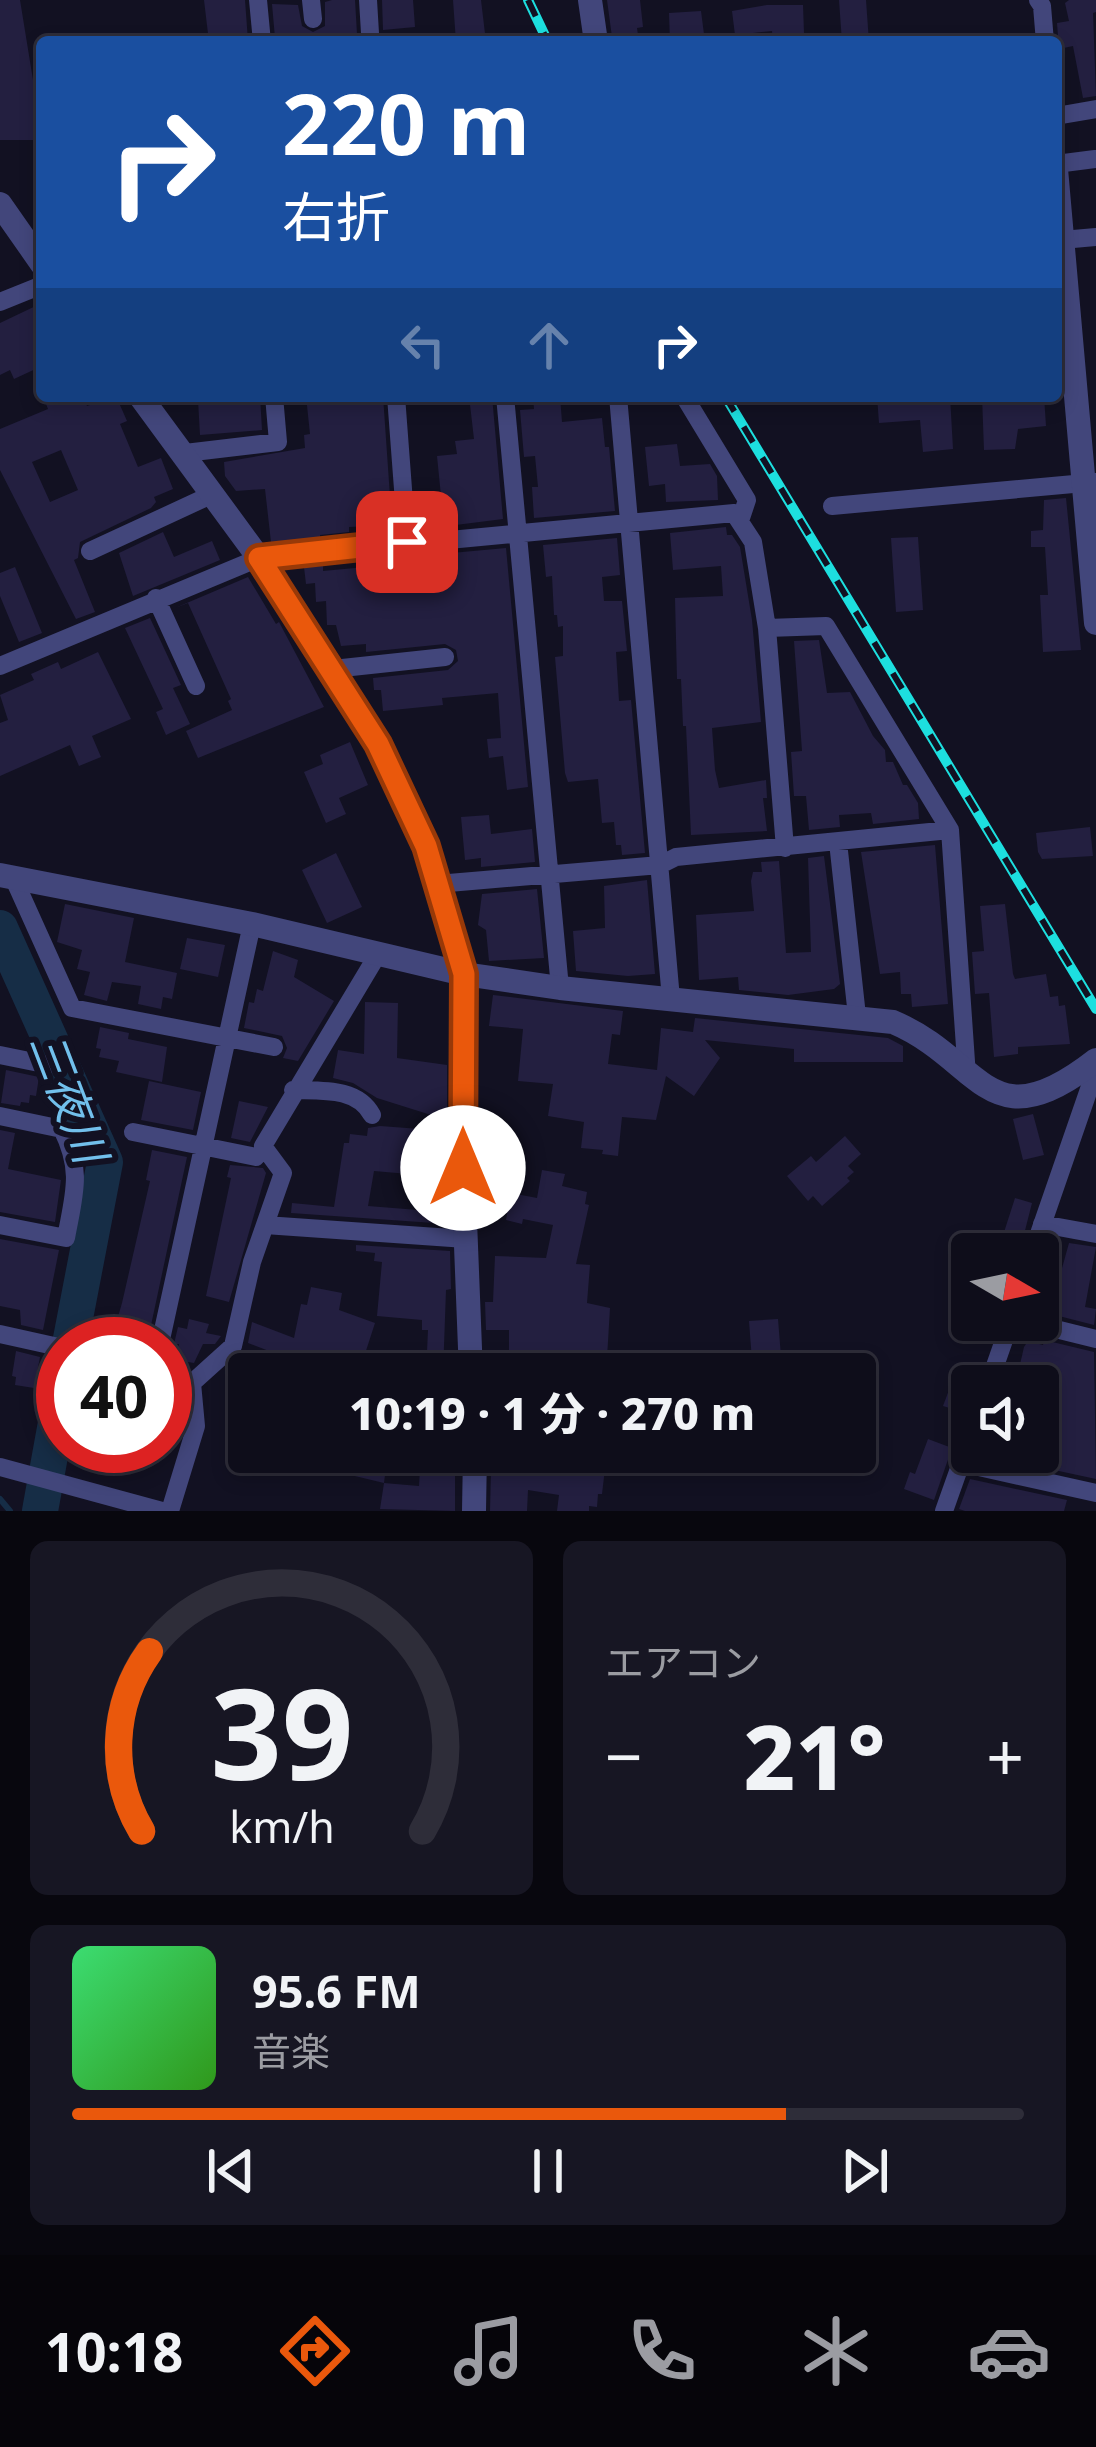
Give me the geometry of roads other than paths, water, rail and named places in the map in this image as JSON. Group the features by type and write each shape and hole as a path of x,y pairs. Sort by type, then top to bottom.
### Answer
{"street":[{"path":"258,0 261,36"},
{"path":"368,0 370,32"},
{"path":"590,0 595,36"},
{"path":"1038,0 1044,36"},
{"path":"1062,115 1096,109"},
{"path":"1062,165 1095,159"},
{"path":"0,204 33,237"},
{"path":"1096,237 1062,240 1085,371 1096,623"},
{"path":"0,302 36,287"},
{"path":"145,402 333,669 378,744 426,846 464,974 470,1353"},
{"path":"184,453 278,442 275,402"},
{"path":"396,402 407,542"},
{"path":"506,402 560,988"},
{"path":"619,402 670,998"},
{"path":"688,402 747,500 740,521"},
{"path":"832,506 1090,483"},
{"path":"90,551 211,495"},
{"path":"0,666 259,558 734,513 753,542 767,628 785,848"},
{"path":"156,598 196,686"},
{"path":"767,628 826,626 950,830 968,1076"},
{"path":"333,669 445,657"},
{"path":"437,884 660,865 676,856 950,830"},
{"path":"838,842 857,1016"},
{"path":"6,876 251,924 464,974 892,1022 917,1033 968,1076 1001,1095 1022,1099 1070,1081 1096,1060"},
{"path":"6,876 72,1008 274,1047"},
{"path":"166,1317 251,924"},
{"path":"0,1467 166,1511 196,1426 192,1383 233,1346 283,1173 263,1146 378,953"},
{"path":"0,1055 49,1065"},
{"path":"1039,1233 1096,1070"},
{"path":"293,1090 347,1095 364,1102 372,1115"},
{"path":"0,1116 62,1129 74,1152 77,1178 66,1238 0,1226"},
{"path":"133,1132 256,1156"},
{"path":"1042,1224 1096,1234"},
{"path":"265,1225 466,1239"},
{"path":"1059,1331 1096,1340"},
{"path":"0,1357 3,1335 36,1342"},
{"path":"474,1511 475,1473"},
{"path":"944,1511 958,1473"},
{"path":"1007,1473 1096,1493"}],"waterway":[{"name":"三夜川","path":"0,928 105,1162 75,1317"},
{"name":"三夜川","path":"40,1511 47,1473"},
{"path":"0,1499 10,1511"}],"railway":[{"path":"528,0 545,36"},
{"path":"729,402 1096,1009"}]}
